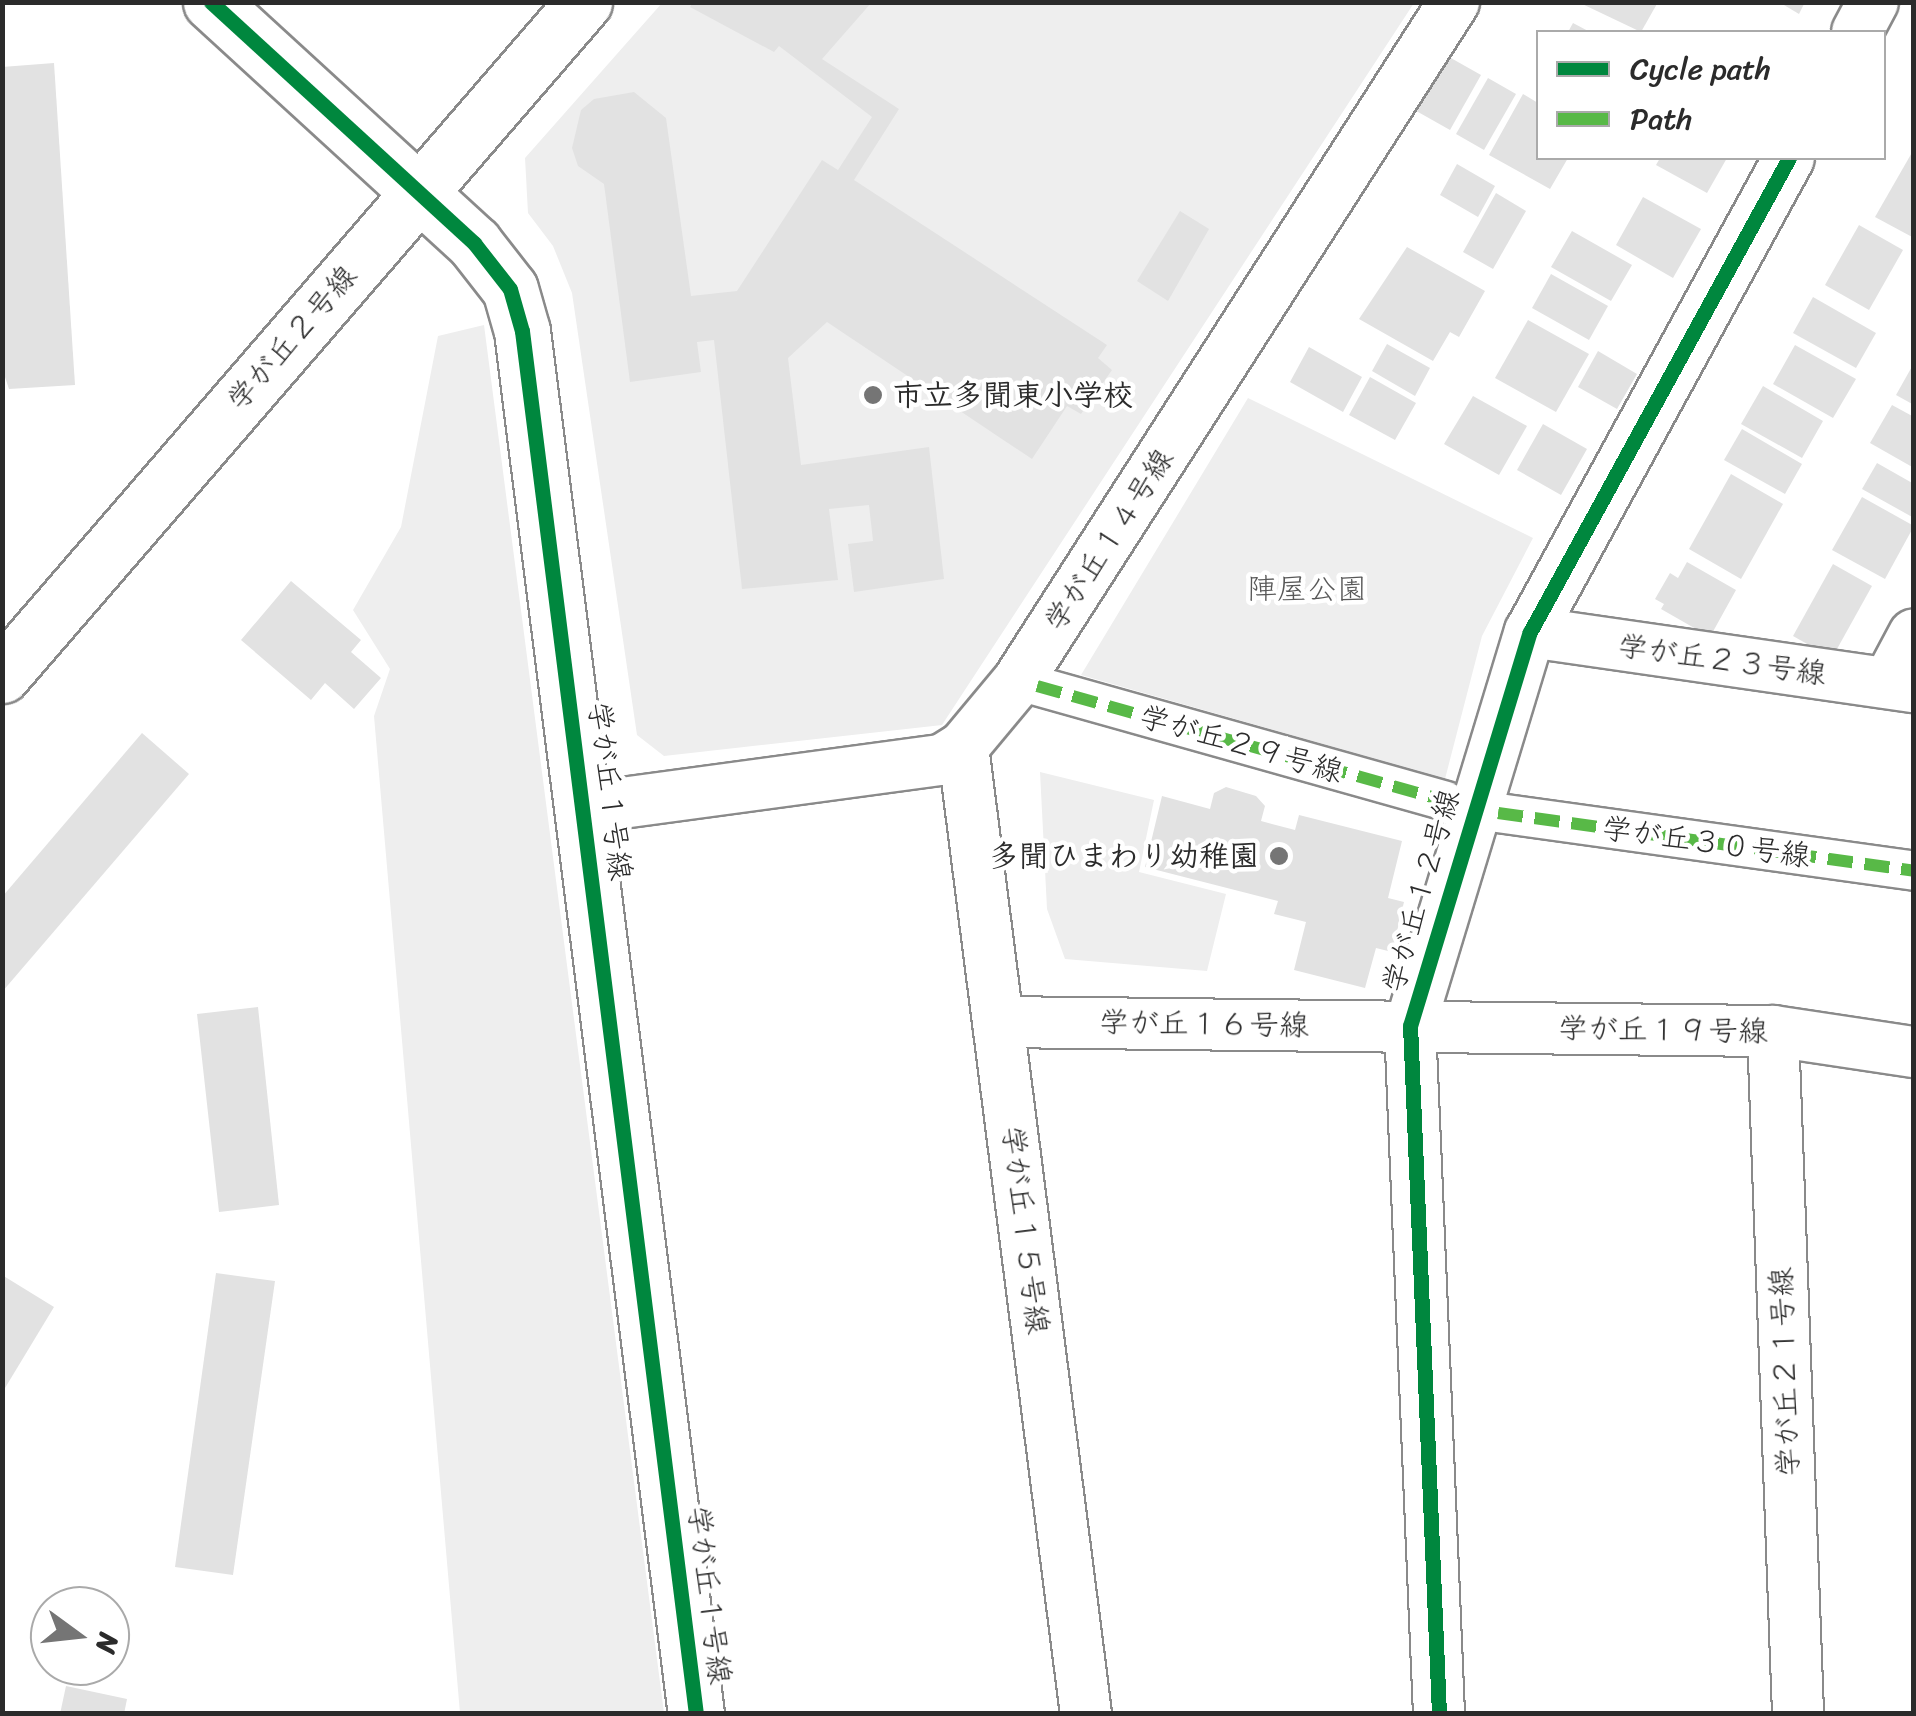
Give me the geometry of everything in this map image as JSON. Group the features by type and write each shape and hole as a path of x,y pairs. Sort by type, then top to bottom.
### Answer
{"street":[{"name":"学が丘１号線","path":"211,2 420,190 496,267 522,330 696,1714"},
{"name":"学が丘２号線","path":"2,675 584,2"},
{"name":"学が丘１４号線","path":"964,746 1018,680 1454,2"},
{"path":"1857,30 1873,2"},
{"name":"学が丘１２号線","path":"1439,1714 1410,1026 1530,632 1788,160"},
{"name":"学が丘２３号線","path":"1530,632 1901,685"},
{"path":"1901,685 1914,634"},
{"name":"学が丘２９号線","path":"1038,686 1445,802"},
{"path":"585,808 942,760 964,746"},
{"name":"学が丘１５号線","path":"964,746 1086,1714"},
{"name":"学が丘３０号線","path":"1498,813 1914,871"},
{"name":"学が丘１６号線","path":"998,1022 1410,1026"},
{"name":"学が丘１９号線","path":"1410,1026 1773,1031 1914,1052"},
{"name":"学が丘２１号線","path":"1773,1031 1798,1714"}],"shaded area":[{"name":"市立多聞東小学校","path":"662,3 1414,3 942,725 664,756 637,735 572,293 553,246 528,213 525,158"},
{"path":"484,325 664,1713 460,1713 374,716 390,669 353,610 401,527 438,336"},
{"name":"陣屋公園","path":"1248,398 1533,538 1482,636 1445,779 1081,675"},
{"path":"1040,772 1154,800 1139,872 1226,894 1207,971 1065,959 1047,909"}],"building":[{"path":"693,2 872,2 822,59 899,109 854,180 1107,345 1098,358 1112,370 1081,414 1067,406 1032,459 827,322 788,358 801,465 929,447 944,579 854,592 848,544 873,541 869,505 829,509 838,580 742,589 714,340 697,342 701,372 630,382 604,184 578,166 572,148 581,110 594,99 634,92 666,118 691,296 737,291 822,160 838,170 872,117 779,46 774,52 690,7"},
{"path":"1578,2 1658,2 1642,30"},
{"path":"1779,2 1805,2 1799,14"},
{"path":"1442,53 1481,75 1450,130 1411,108"},
{"path":"54,63 75,385 9,389 2,368 2,67"},
{"path":"1488,78 1516,94 1484,150 1456,134"},
{"path":"1523,94 1536,102 1536,160 1567,160 1550,189 1489,155"},
{"path":"1914,149 1914,238 1875,217"},
{"path":"1659,160 1726,160 1707,193 1656,165"},
{"path":"1457,164 1495,186 1478,217 1440,195"},
{"path":"1496,193 1526,211 1493,269 1463,252"},
{"path":"1643,197 1701,229 1673,278 1616,245"},
{"path":"1180,211 1209,229 1168,301 1137,281"},
{"path":"1859,225 1903,250 1869,310 1825,285"},
{"path":"1572,231 1632,265 1611,301 1551,267"},
{"path":"1407,247 1485,291 1459,337 1450,332 1433,361 1359,319"},
{"path":"1551,274 1608,306 1589,340 1532,308"},
{"path":"1813,297 1876,333 1856,368 1793,333"},
{"path":"1528,320 1589,354 1556,412 1495,378"},
{"path":"1387,344 1430,368 1415,396 1372,371"},
{"path":"1795,345 1856,379 1833,418 1773,384"},
{"path":"1309,347 1362,377 1343,412 1290,382"},
{"path":"1598,351 1637,374 1617,409 1578,387"},
{"path":"1914,363 1914,405 1896,395"},
{"path":"1370,377 1416,403 1395,440 1349,415"},
{"path":"1763,386 1823,421 1802,458 1741,424"},
{"path":"1473,396 1527,426 1499,475 1444,444"},
{"path":"1892,405 1914,417 1914,468 1870,443"},
{"path":"1543,424 1587,449 1561,495 1517,470"},
{"path":"1742,429 1802,464 1785,494 1724,460"},
{"path":"1877,463 1914,484 1914,518 1862,489"},
{"path":"1731,474 1783,504 1741,579 1689,549"},
{"path":"1862,497 1914,526 1885,579 1832,550"},
{"path":"1687,562 1736,590 1710,637 1661,609 1664,604 1655,599 1670,573 1678,578"},
{"path":"1833,564 1872,586 1832,658 1793,636"},
{"path":"291,581 361,640 351,652 381,678 354,709 325,683 311,700 241,640"},
{"path":"142,733 189,774 2,992 2,897"},
{"path":"1226,787 1256,796 1265,806 1261,821 1295,830 1299,815 1402,841 1388,898 1404,902 1392,952 1376,948 1365,988 1294,970 1306,922 1274,914 1278,901 1145,867 1162,796 1210,809 1214,793"},
{"path":"258,1007 279,1205 219,1212 197,1014"},
{"path":"216,1273 275,1281 233,1575 175,1567"},
{"path":"2,1275 54,1307 2,1393"},
{"path":"66,1686 127,1699 124,1714 60,1714"}],"marked path":[{"path":"1037,686 1445,801"},
{"path":"1498,813 1914,871"}],"cycle path":[{"path":"211,2 474,243 510,289 522,331 696,1714"},
{"path":"1439,1714 1410,1026 1530,632 1788,160"}],"place":[{"name":"市立多聞東小学校","path":"873,395"},
{"name":"多聞ひまわり幼稚園","path":"1279,856"}]}
